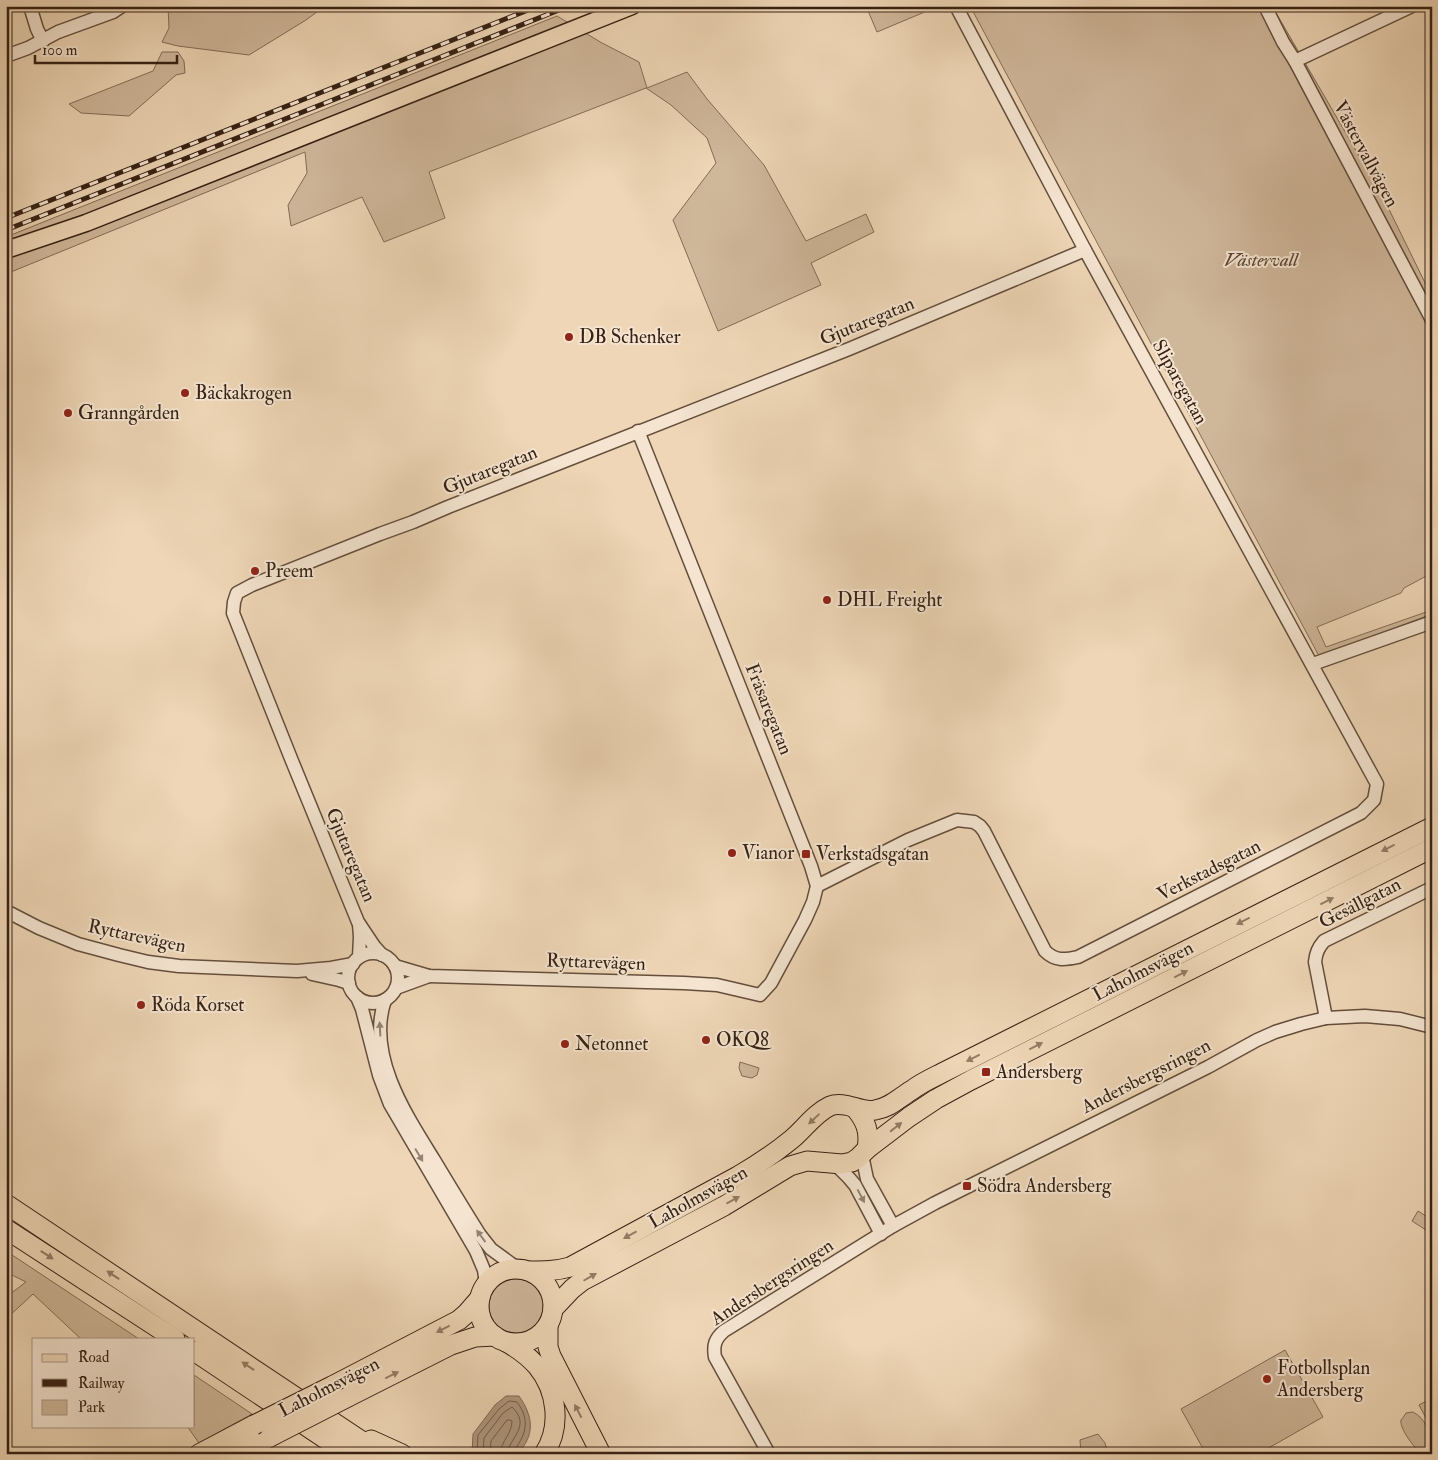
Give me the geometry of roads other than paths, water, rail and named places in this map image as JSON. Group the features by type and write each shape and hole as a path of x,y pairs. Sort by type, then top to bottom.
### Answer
{"highway":[{"name":"Laholmsvägen","path":"200,1454 459,1320 467,1314 499,1272 559,1270 570,1267 759,1164 779,1150 818,1114 830,1106 842,1104 870,1111 878,1110 942,1073 1432,826"},
{"name":"Laholmsvägen","path":"238,1454 451,1345 475,1337 498,1338 513,1343 525,1342 540,1334 550,1317 572,1289 582,1281 724,1206 790,1166 807,1160 848,1163 858,1158 909,1117 936,1099 971,1080 1432,848"},
{"path":"855,1108 867,1127 869,1134 865,1152"},
{"path":"6,1204 381,1454"},
{"path":"6,1229 172,1338"},
{"path":"523,1270 540,1277 548,1286 552,1297 548,1347 601,1454"},
{"path":"483,1291 480,1312 489,1332 521,1352 538,1367 550,1391 554,1402 555,1422 551,1442 544,1454"},
{"path":"195,1353 204,1366 327,1454"},
{"path":"195,1353 348,1454"},
{"path":"330,1420 402,1454"}],"main road":[{"path":"6,250 86,223 632,6"}],"street":[{"path":"30,6 36,28 43,41"},
{"path":"6,56 43,41 96,13 112,12 122,6"},
{"name":"Sliparegatan","path":"956,6 1086,250 1313,664"},
{"name":"Västervallvägen","path":"1264,6 1295,60 1432,320"},
{"path":"1295,60 1412,6"},
{"name":"Gjutaregatan","path":"382,955 358,922 233,613 237,593 252,585 371,537 849,349 1086,250"},
{"name":"Fräsaregatan","path":"638,431 787,804 817,886"},
{"path":"1313,664 1432,622"},
{"name":"Verkstadsgatan","path":"817,886 916,836 957,820 974,822 984,831 1045,951 1060,960 1078,957 1361,813 1374,800 1377,784 1313,664"},
{"name":"Ryttarevägen","path":"6,911 78,944 148,962 180,966 297,971 331,968 356,960 366,954 374,953 389,959 394,966 429,976 684,983 717,985 760,995 771,983 805,920 813,902 817,886"},
{"name":"Gesällgatan","path":"1326,1018 1315,962 1315,954 1318,947 1324,941 1432,888"},
{"name":"Gjutaregatan","path":"356,960 360,937 358,922"},
{"path":"356,960 348,977 352,991 357,997 370,1003 385,1000 380,1015 380,1037 388,1073 401,1104 480,1235 491,1249 523,1270"},
{"path":"394,966 398,981 396,988"},
{"name":"Ryttarevägen","path":"297,971 334,978 349,984"},
{"name":"Ryttarevägen","path":"385,1000 396,988 429,976"},
{"path":"357,997 362,1009 379,1075 390,1104 476,1251 484,1270 483,1291"},
{"name":"Andersbergsringen","path":"768,1454 747,1413 716,1361 715,1341 724,1331 893,1226 984,1177 1208,1067 1257,1040 1301,1024 1326,1018 1365,1016 1400,1019 1432,1027"},
{"path":"865,1152 864,1168 867,1179 893,1226"},
{"path":"834,1163 855,1185 881,1234"}],"water":[{"path":"506,1396 519,1396 530,1418 530,1433 523,1447 517,1454 472,1454 473,1434 495,1405"}],"railway":[{"path":"6,218 538,6"},
{"path":"6,230 569,6"}],"place":[{"name":"DB Schenker","path":"569,337"},
{"name":"Bäckakrogen","path":"185,393"},
{"name":"Granngården","path":"68,413"},
{"name":"Preem","path":"255,571"},
{"name":"DHL Freight","path":"827,600"},
{"name":"Vianor","path":"732,853"},
{"name":"Verkstadsgatan","path":"806,854"},
{"name":"Röda Korset","path":"141,1005"},
{"name":"OKQ8","path":"706,1040"},
{"name":"Netonnet","path":"565,1044"},
{"name":"Andersberg","path":"986,1072"},
{"name":"Södra Andersberg","path":"967,1186"},
{"name":"Fotbollsplan Andersberg","path":"1267,1379"}],"park label":[{"name":"Västervall","path":"1261,260"}]}
